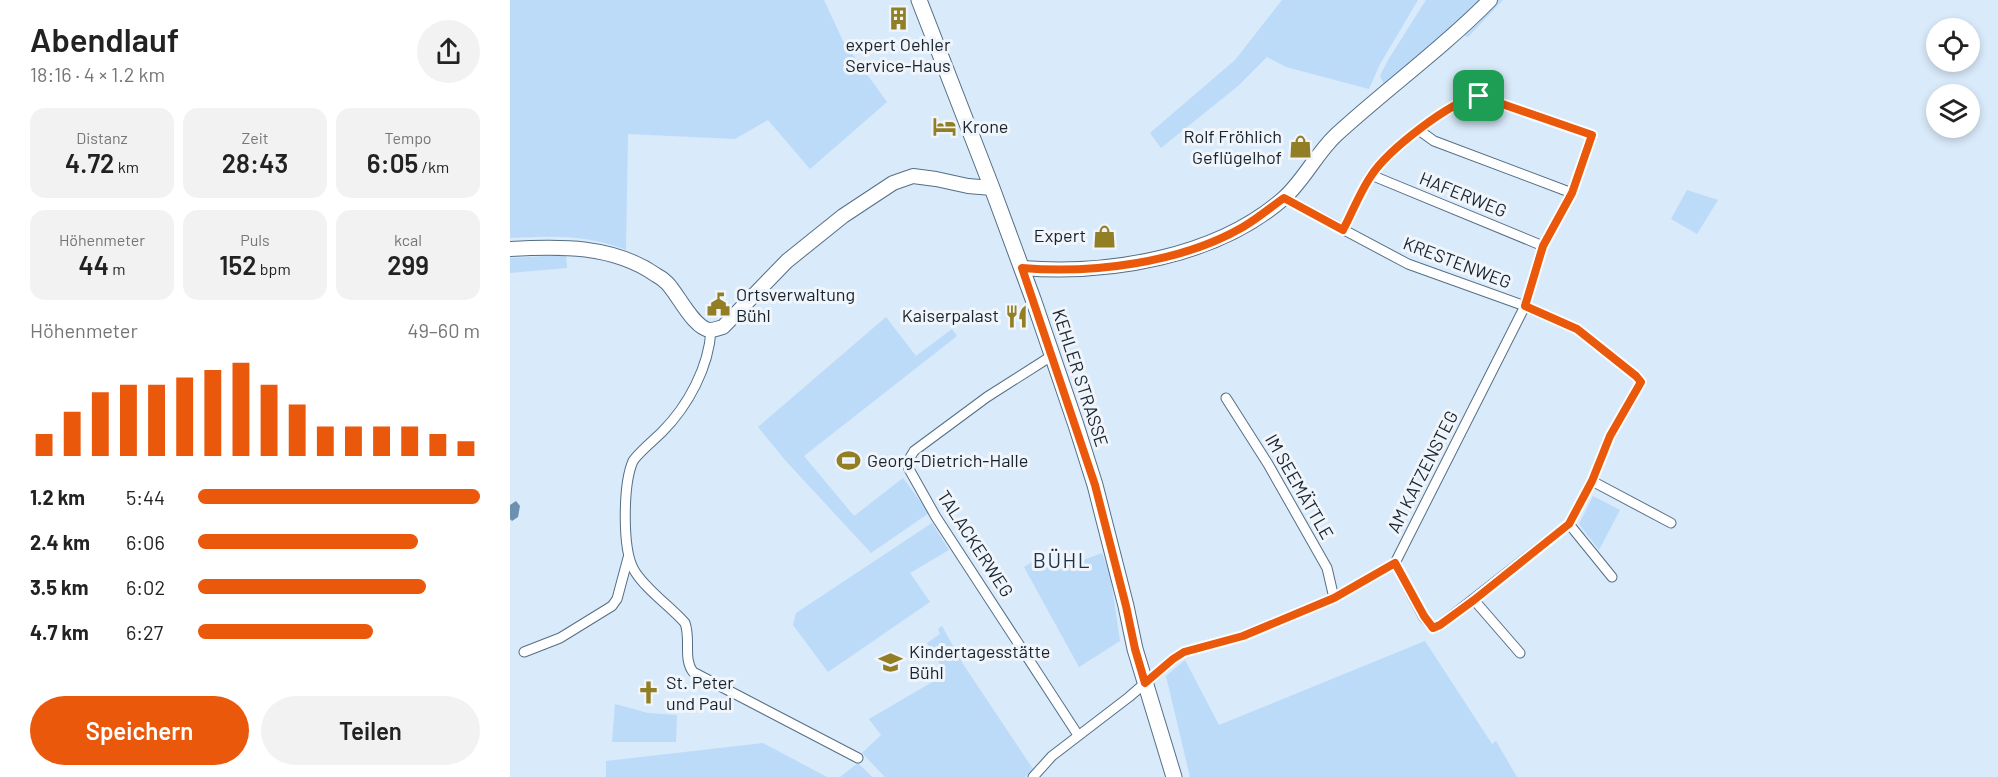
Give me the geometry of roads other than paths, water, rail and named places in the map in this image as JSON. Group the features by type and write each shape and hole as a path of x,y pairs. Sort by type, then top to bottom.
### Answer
{"main road":[{"name":"KEHLER STRASSE","path":"919,0 992,188 1053,355 1095,485 1135,649 1174,777"}],"street":[{"path":"1022,268 1042,270 1109,267 1200,247 1243,227 1284,198 1334,137 1467,24 1490,0"},
{"name":"AM KATZENSTEG","path":"1395,563 1525,306 1543,246 1572,193 1592,135 1479,96 1447,109 1431,119 1420,131"},
{"path":"1343,230 1371,175 1395,150 1420,131 1434,141 1572,193"},
{"name":"HAFERWEG","path":"1371,175 1543,246"},
{"path":"510,249 568,247 597,251 636,264 667,283 694,320 711,330 723,327 787,261 843,216 893,183 913,176 992,188"},
{"name":"KRESTENWEG","path":"1284,198 1408,264 1525,306 1577,329 1641,382 1610,436 1592,481 1569,524 1474,600 1433,628 1395,563"},
{"path":"524,652 560,638 612,606 617,599 628,558 625,510 634,460 678,416 692,394 710,344 711,330"},
{"name":"TALACKERWEG","path":"1053,355 987,397 914,451 908,461 909,469 936,517 1078,735"},
{"name":"IM SEEMÄTTLE","path":"1226,398 1268,464 1327,568 1334,598"},
{"path":"1592,481 1671,523"},
{"path":"1569,524 1612,577"},
{"path":"628,558 638,576 685,623 688,632 689,667 693,672 858,758"},
{"path":"1033,777 1052,756 1184,652 1243,636 1334,598 1395,563"},
{"path":"1474,600 1520,652"}],"place":[{"name":"expert Oehler Service-Haus","path":"898,19"},
{"name":"Krone","path":"944,127"},
{"name":"Rolf Fröhlich Geflügelhof","path":"1300,147"},
{"name":"Expert","path":"1104,236"},
{"name":"Ortsverwaltung Bühl","path":"718,305"},
{"name":"Kaiserpalast","path":"1017,316"},
{"name":"Georg-Dietrich-Halle","path":"849,461"},
{"name":"Kindertagesstätte Bühl","path":"891,662"},
{"name":"St. Peter und Paul","path":"648,693"}],"district":[{"name":"BÜHL","path":"1062,561"}]}
